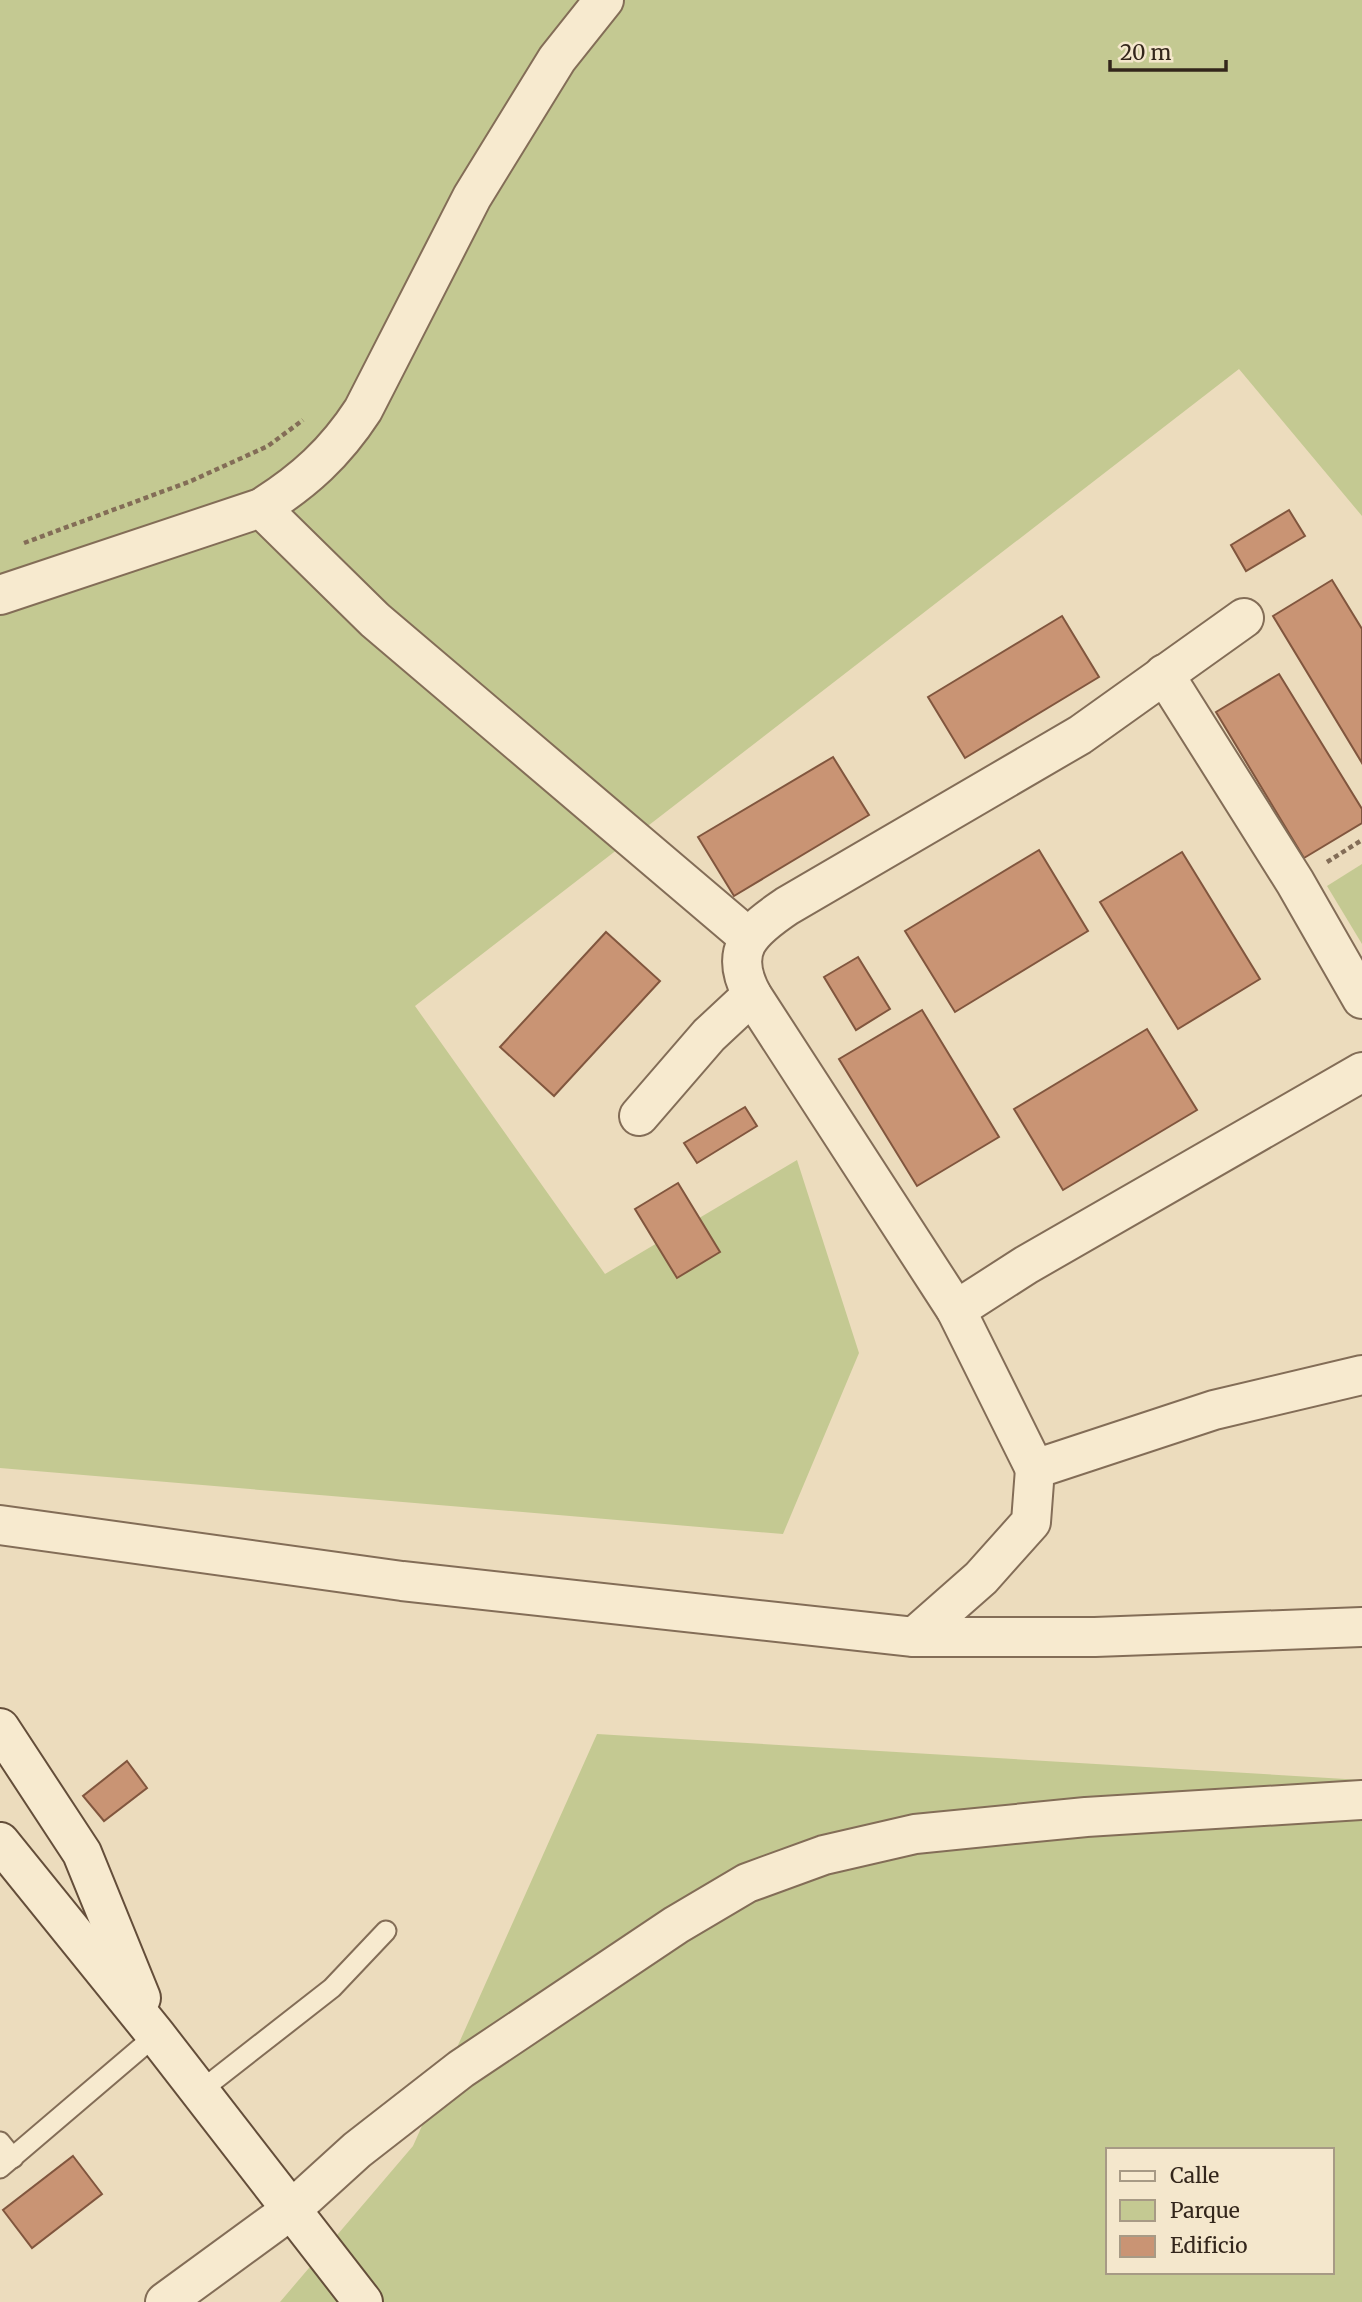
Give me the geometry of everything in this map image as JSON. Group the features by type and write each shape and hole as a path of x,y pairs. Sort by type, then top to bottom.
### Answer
{"street":[{"path":"0,595 261,508 299,484 344,440 384,373 472,197 557,59 604,0"},
{"path":"261,508 375,620 748,937"},
{"path":"914,1637 981,1578 1031,1522 1035,1469 956,1310 752,995 740,965 748,937 787,906 841,872 1080,736 1244,618"},
{"path":"1164,674 1295,882 1362,999"},
{"path":"639,1116 709,1035 752,995"},
{"path":"956,1310 1026,1265 1362,1072"},
{"path":"1035,1469 1214,1409 1362,1375"},
{"path":"0,1525 402,1581 914,1637 1095,1637 1362,1627"},
{"path":"0,1728 82,1853 156,2035"},
{"path":"165,2302 291,2210 356,2150 461,2069 676,1925 747,1882 824,1855 915,1834 1086,1817 1362,1800"},
{"path":"7,1864 156,2035 363,2302"}],"lane":[{"path":"199,2092 332,1988 386,1931"},
{"path":"0,2142 7,2163 156,2035"}],"path":[{"path":"12,547 191,481 257,451 312,412"}],"green space":[{"path":"0,0 1362,0 1362,516 1239,369 415,1006 605,1274 797,1160 859,1353 783,1534 0,1468"},
{"path":"1362,864 1362,944 1327,886"},
{"path":"597,1734 1362,1780 1362,2302 280,2302 413,2146"}],"building":[{"path":"1289,510 1305,536 1246,571 1231,545"},
{"path":"1332,580 1362,629 1362,763 1273,616"},
{"path":"1062,616 1099,677 965,758 928,697"},
{"path":"1279,674 1362,809 1362,823 1304,858 1216,712"},
{"path":"833,757 869,815 734,896 698,837"},
{"path":"1039,850 1088,931 955,1012 905,931"},
{"path":"1182,852 1260,979 1178,1029 1100,902"},
{"path":"606,932 660,981 554,1096 500,1047"},
{"path":"858,957 890,1009 856,1030 824,977"},
{"path":"922,1010 999,1137 917,1186 839,1059"},
{"path":"1147,1029 1197,1110 1063,1190 1014,1109"},
{"path":"745,1107 757,1126 697,1163 684,1143"},
{"path":"678,1183 720,1252 677,1278 635,1209"},
{"path":"127,1761 147,1788 104,1821 83,1796"},
{"path":"73,2156 102,2194 32,2248 3,2210"}]}
